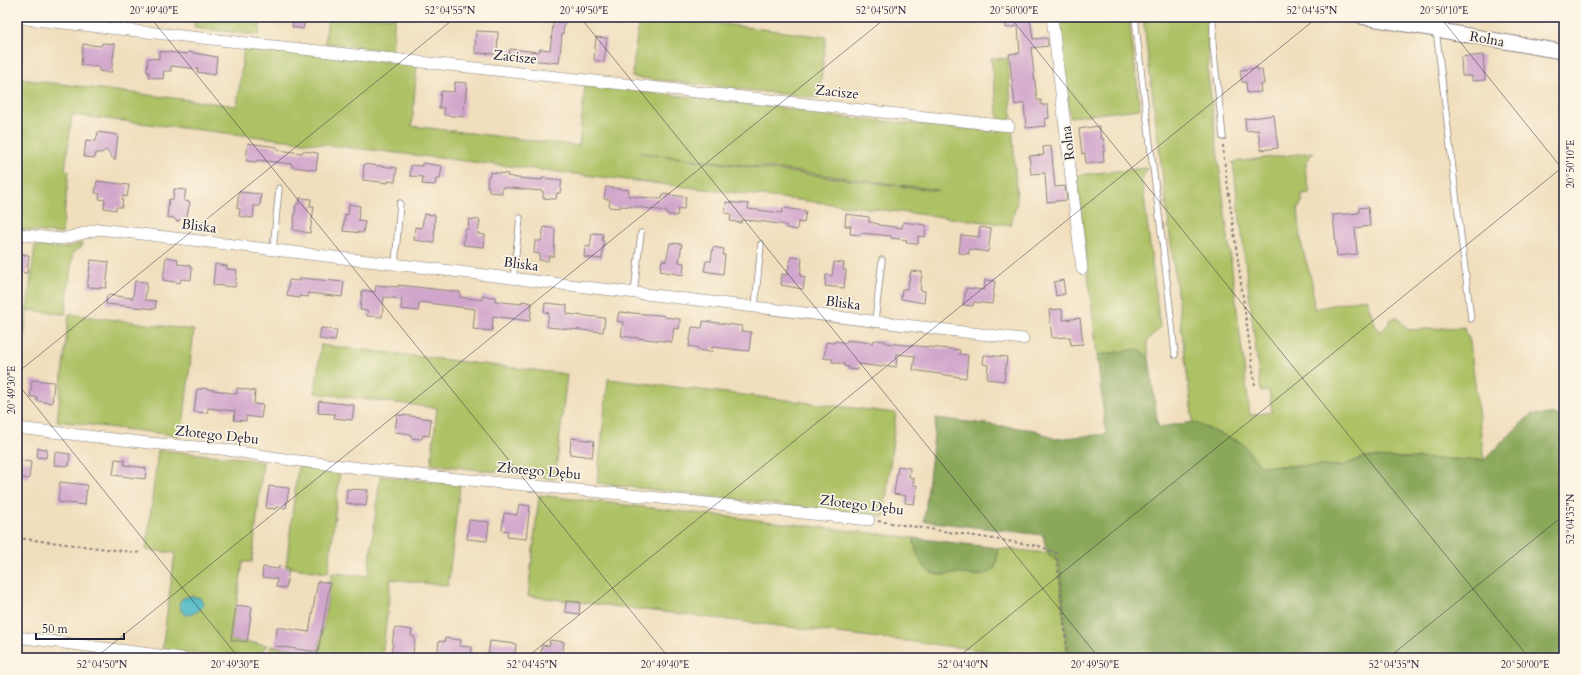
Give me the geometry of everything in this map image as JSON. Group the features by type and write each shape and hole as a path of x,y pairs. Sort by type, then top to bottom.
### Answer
{"street":[{"name":"Rolna","path":"1052,17 1082,269"},
{"name":"Rolna","path":"1363,17 1564,52"},
{"name":"Zacisze","path":"17,18 1009,126"},
{"name":"Bliska","path":"17,234 62,239 99,229 1023,339"},
{"name":"Złotego Dębu","path":"17,428 221,450 291,460 438,477 621,494 869,520"},
{"path":"17,637 182,658"}],"lane":[{"path":"1135,17 1144,103 1166,261 1175,355"},
{"path":"1213,17 1213,45 1223,137"},
{"path":"1436,30 1471,319"},
{"path":"273,250 279,188"},
{"path":"395,265 400,203"},
{"path":"513,279 520,218"},
{"path":"634,293 641,234"},
{"path":"755,307 761,244"},
{"path":"875,321 882,260"}],"path":[{"path":"1223,137 1224,159 1255,385"},
{"name":"Złotego Dębu","path":"869,520 1039,546 1056,553 1068,658"},
{"path":"17,538 140,553"}],"green space":[{"path":"195,17 261,17 259,35 194,28"},
{"path":"328,17 395,17 392,51 325,43"},
{"path":"639,17 665,17 826,37 819,98 632,77"},
{"path":"1058,17 1129,17 1140,109 1070,117"},
{"path":"1143,17 1209,17 1208,75 1250,415 1272,412 1269,391 1261,392 1233,162 1314,152 1306,166 1306,176 1310,193 1302,194 1302,202 1298,209 1302,247 1312,282 1314,309 1366,298 1377,329 1381,331 1389,324 1391,319 1397,317 1408,330 1464,327 1470,342 1484,460 1365,457 1342,466 1260,466 1242,443 1193,422"},
{"path":"17,21 24,21 20,79 237,106 244,47 417,65 412,126 579,146 585,85 778,107 829,116 1000,132 991,58 1008,59 1017,201 1011,225 72,115 65,170 69,171 62,234 17,229","holes":["640,153 771,168 939,190"]},
{"path":"1147,168 1142,180 1160,328 1147,341 1149,358 1139,349 1097,355 1077,175"},
{"path":"82,243 82,247 73,252 65,314 27,310 17,401 17,308 27,309 35,246 65,248"},
{"path":"69,314 194,330 182,436 57,421"},
{"path":"321,345 567,374 555,479 431,464 437,408 315,393"},
{"path":"1139,349 1149,358 1158,427 1193,422 1242,443 1260,466 1342,466 1365,457 1484,460 1531,414 1564,415 1564,658 1068,658 1059,563 1047,553 1043,535 924,521 936,418 1035,430 1055,439 1106,434 1097,355"},
{"path":"608,379 896,413 884,517 597,483"},
{"path":"158,450 239,458 263,462 252,562 243,562 231,640 267,645 258,658 231,658 162,650 175,553 146,550"},
{"path":"298,466 340,471 328,573 286,567"},
{"path":"380,476 460,485 448,586 391,579 382,658 269,658 268,655 271,646 318,653 332,573 368,576"},
{"path":"539,495 914,538 914,544 960,573 966,574 995,568 998,548 1047,553 1059,563 1068,658 1047,658 528,596"},
{"path":"914,538 998,548 996,564 994,569 983,575 934,574 928,571 921,562 916,550"}],"water":[{"path":"192,596 200,598 204,605 196,612 185,615 181,610 179,603 183,598"}],"building":[{"path":"294,17 305,17 303,29 292,27"},
{"path":"554,17 565,17 559,63 509,58 510,49 539,52 540,49 550,50"},
{"path":"1005,17 1030,17 1033,39 1047,38 1048,46 1031,48 1037,100 1041,100 1041,105 1048,105 1049,118 1045,119 1046,126 1026,128 1024,103 1015,105 1009,54 1020,53 1018,26 1006,28"},
{"path":"476,31 498,32 497,54 475,53"},
{"path":"596,37 607,38 604,62 594,60"},
{"path":"102,43 115,44 111,73 99,71 99,67 81,65 83,44 101,46"},
{"path":"159,51 187,54 188,52 217,57 215,75 197,72 198,69 171,66 171,71 164,71 163,79 149,77 149,72 147,72 148,58 159,59"},
{"path":"1483,55 1485,80 1472,81 1472,76 1462,76 1461,57"},
{"path":"1258,68 1258,71 1262,70 1264,84 1260,85 1261,92 1247,93 1246,82 1242,82 1240,70"},
{"path":"455,82 467,83 463,117 444,115 444,108 439,108 441,91 454,92"},
{"path":"1274,115 1278,148 1261,150 1258,130 1246,131 1245,119"},
{"path":"1099,126 1105,151 1103,151 1104,162 1086,164 1085,153 1082,154 1079,129"},
{"path":"98,132 118,135 115,161 106,150 101,153 96,153 95,158 84,157 86,140 96,141"},
{"path":"248,143 277,147 277,150 318,153 316,170 292,167 292,164 257,160 257,162 246,161"},
{"path":"1051,146 1055,187 1065,186 1067,200 1047,202 1045,173 1031,174 1029,156 1044,155 1043,147"},
{"path":"422,163 442,166 440,179 436,179 435,185 422,184 423,177 410,176 411,165 422,166"},
{"path":"364,164 397,168 395,182 388,181 388,183 363,180"},
{"path":"490,172 508,174 507,176 517,178 562,180 560,193 557,193 556,199 543,198 543,191 502,187 502,193 489,192 489,187 487,186"},
{"path":"97,181 129,185 127,197 123,196 122,207 116,207 116,210 104,208 105,200 99,199 100,194 95,193"},
{"path":"606,187 629,190 628,196 662,199 663,194 686,197 684,209 678,208 677,216 666,214 666,211 637,207 609,207 610,199 604,199"},
{"path":"174,189 186,190 184,201 190,202 186,220 181,219 177,222 174,218 167,217 169,199 173,200"},
{"path":"239,192 261,194 260,206 254,206 253,218 239,216 240,209 237,208"},
{"path":"300,198 311,199 310,206 314,206 310,233 293,230 296,204 299,204"},
{"path":"726,202 749,204 748,209 782,213 783,208 806,211 804,223 798,222 797,230 786,228 786,225 758,221 741,220 741,223 730,221 731,214 725,213"},
{"path":"349,204 360,206 358,220 365,221 363,233 343,231 345,214 348,215"},
{"path":"1368,207 1370,226 1355,228 1357,254 1337,256 1333,215 1359,213 1359,208"},
{"path":"424,214 435,215 434,243 414,240 415,227 422,228"},
{"path":"846,214 869,217 869,222 879,225 902,228 903,222 926,225 925,237 918,236 918,244 906,243 907,240 891,238 891,236 861,233 861,235 850,234 851,226 845,226"},
{"path":"469,219 480,220 478,234 485,235 484,247 463,245 465,229 468,229"},
{"path":"544,227 555,229 554,256 549,256 548,261 539,260 540,254 534,253 535,241 541,241"},
{"path":"980,227 991,229 988,252 969,249 969,254 959,253 961,235 979,237"},
{"path":"592,233 603,234 602,241 604,241 602,259 584,257 585,246 590,247"},
{"path":"670,243 682,244 679,262 684,263 683,275 660,271 662,260 666,261"},
{"path":"713,247 724,249 723,255 725,255 723,274 704,271 706,261 711,261"},
{"path":"19,254 29,255 27,273 17,272"},
{"path":"166,257 178,259 177,264 189,265 192,268 191,280 181,279 180,283 163,280"},
{"path":"791,257 802,258 800,276 805,277 803,289 781,285 782,274 787,275"},
{"path":"91,260 109,262 106,288 87,287"},
{"path":"834,262 844,263 843,270 846,270 844,288 825,286 826,275 832,276"},
{"path":"215,264 227,266 227,269 237,270 235,287 213,285"},
{"path":"911,271 922,272 920,290 925,291 924,303 901,299 902,289 907,289"},
{"path":"300,278 344,282 342,297 308,293 308,297 299,296 299,298 287,296 289,280 300,281"},
{"path":"985,280 995,281 992,304 974,302 973,306 963,305 966,288 984,290"},
{"path":"1063,280 1065,294 1056,296 1054,282"},
{"path":"135,281 147,282 145,300 156,301 155,309 106,304 107,295 133,298"},
{"path":"376,285 398,287 398,285 460,292 460,297 482,300 482,296 495,297 495,301 521,304 522,301 532,303 530,321 493,316 492,331 473,329 475,309 420,302 418,311 401,309 402,299 384,297 382,317 367,316 368,311 360,310 362,290 375,292"},
{"path":"545,303 567,305 567,314 605,318 603,332 547,327 549,313 544,312"},
{"path":"1062,309 1063,320 1080,318 1083,344 1071,345 1070,337 1052,338 1049,310"},
{"path":"619,312 660,315 680,319 679,329 674,328 672,342 621,336 623,322 617,321"},
{"path":"703,321 742,326 741,331 751,332 749,351 712,347 711,352 698,350 698,348 689,346 692,327 702,328"},
{"path":"321,328 337,330 335,341 319,339"},
{"path":"847,340 873,343 874,340 886,341 885,343 960,350 959,354 968,355 966,378 913,370 915,356 897,354 896,367 859,364 858,370 848,369 849,367 844,366 844,364 832,362 833,359 824,358 826,342 834,343 835,341 847,343"},
{"path":"984,355 1007,357 1004,381 987,379 988,365 983,364"},
{"path":"32,380 54,382 52,403 37,401 37,397 30,397"},
{"path":"202,388 237,394 237,388 255,391 254,404 263,405 261,418 246,416 246,421 234,420 235,411 208,408 207,413 194,412 197,389"},
{"path":"319,401 354,405 352,420 334,418 335,414 318,413"},
{"path":"397,415 431,419 429,436 423,435 422,439 411,438 411,434 395,432"},
{"path":"571,438 594,441 592,457 570,454"},
{"path":"38,448 47,449 46,458 37,457"},
{"path":"55,452 70,454 69,466 54,465"},
{"path":"115,459 125,460 124,465 146,468 145,479 113,475"},
{"path":"17,460 31,462 29,479 17,477"},
{"path":"898,466 910,468 909,477 914,478 913,485 917,485 914,504 905,503 906,496 894,494"},
{"path":"60,482 87,485 85,505 58,502"},
{"path":"269,486 289,488 286,508 266,508"},
{"path":"347,489 368,490 366,506 346,503"},
{"path":"519,504 530,506 526,539 507,537 508,531 502,530 504,513 517,515"},
{"path":"469,520 489,522 487,541 467,539"},
{"path":"279,566 289,568 286,588 276,587 277,579 262,577 263,567 278,569"},
{"path":"318,581 330,583 318,652 275,646 277,627 309,632"},
{"path":"566,601 580,602 579,614 565,612"},
{"path":"236,605 252,607 247,642 231,640"},
{"path":"399,628 412,630 411,636 415,637 412,655 403,654 402,657 391,656 394,629"},
{"path":"445,638 461,640 460,646 472,647 471,658 437,658 439,641 445,642"},
{"path":"550,640 564,642 562,658 540,658 542,645 549,646"},
{"path":"490,641 516,644 515,655 512,654 512,658 488,658"}]}
